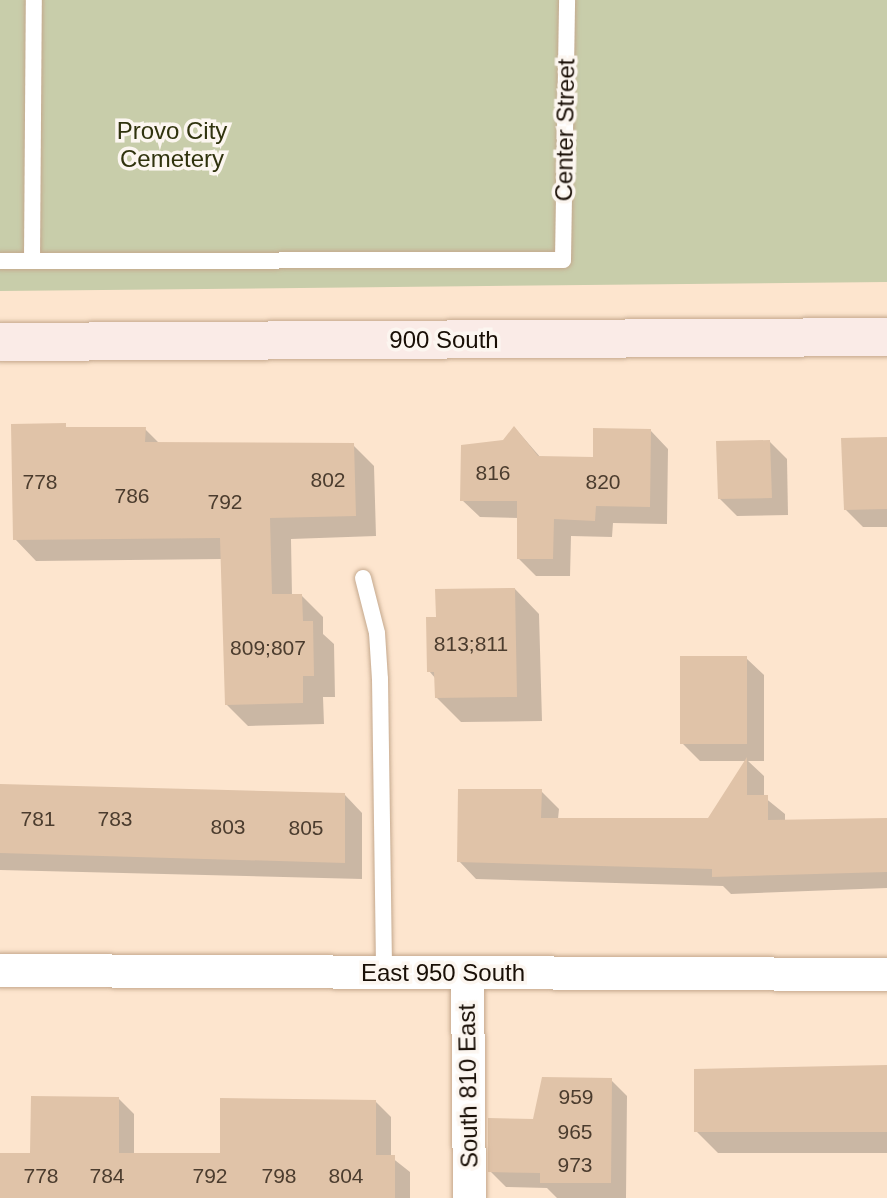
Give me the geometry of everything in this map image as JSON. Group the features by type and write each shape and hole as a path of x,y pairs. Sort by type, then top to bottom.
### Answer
{"street":[{"name":"900 South","path":"0,342 887,337"},
{"name":"East 950 South","path":"0,970 887,974"},
{"name":"South 810 East","path":"467,974 469,1198"}],"lane":[{"path":"0,261 32,261 34,0"},
{"name":"Center Street","path":"32,261 564,260 567,0"},
{"path":"363,578 377,632 380,680 384,973"}],"green space":[{"name":"Provo City Cemetery","path":"0,0 887,0 887,282 0,291"}],"building":[{"path":"66,423 66,427 146,427 145,442 354,443 356,516 270,518 272,594 302,594 303,621 313,621 314,676 303,676 303,703 225,705 220,538 13,540 11,424"},
{"path":"514,426 538,456 593,457 593,428 651,429 650,507 596,506 595,521 554,519 553,559 517,559 517,501 460,501 461,445 503,440"},
{"path":"887,437 887,509 844,510 841,438"},
{"path":"770,440 772,498 718,499 716,441"},
{"path":"515,588 517,697 435,698 434,672 427,672 426,617 436,617 435,589"},
{"path":"680,656 747,656 747,744 680,744"},
{"path":"747,757 747,795 768,795 768,820 887,818 887,872 712,877 712,869 457,862 458,789 542,789 541,818 708,818"},
{"path":"0,784 345,793 345,863 0,853"},
{"path":"887,1065 887,1132 694,1132 694,1069"},
{"path":"542,1077 612,1078 611,1183 540,1183 540,1173 488,1172 488,1118 533,1119"},
{"path":"31,1096 119,1097 119,1153 220,1153 220,1098 376,1100 376,1155 395,1155 395,1198 0,1198 0,1153 30,1153"}]}
